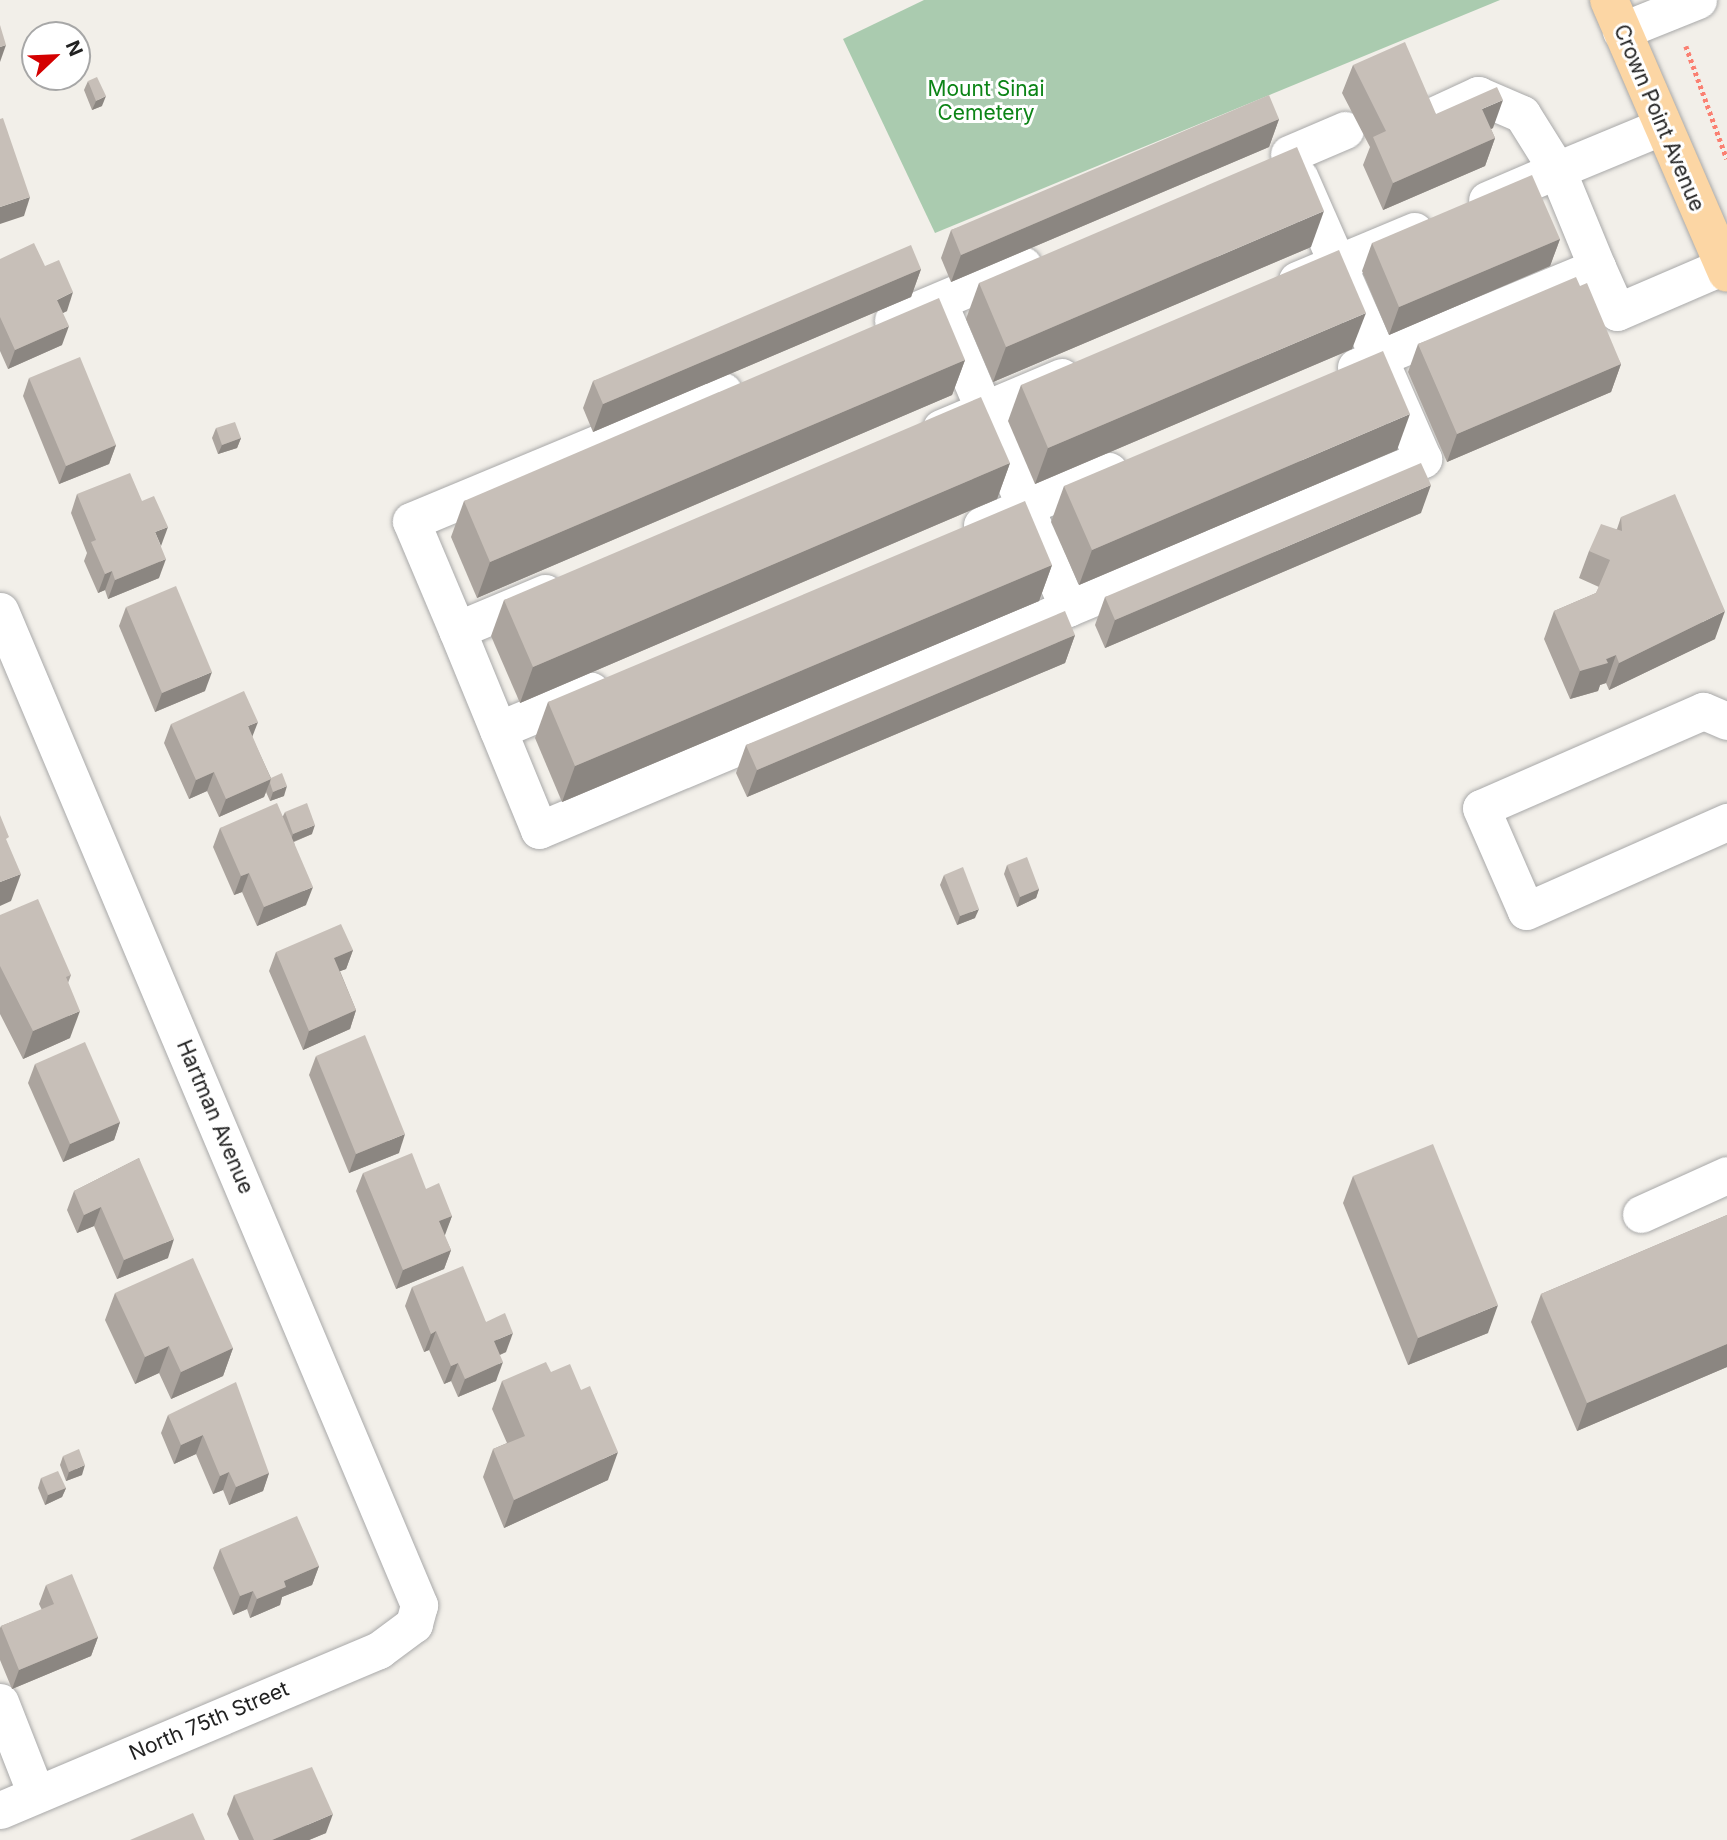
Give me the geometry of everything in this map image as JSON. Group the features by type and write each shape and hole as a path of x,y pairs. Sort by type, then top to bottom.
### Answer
{"main road":[{"name":"Crown Point Avenue","path":"1615,16 1725,269"}],"street":[{"path":"1615,16 1685,5"},
{"path":"1430,117 1478,94 1522,114 1557,170 1617,312 1725,269"},
{"path":"1261,295 1663,126"},
{"path":"1252,169 1345,130"},
{"path":"758,376 411,521 539,830 1423,459 1289,154"},
{"path":"861,333 1051,253"},
{"path":"1328,379 1597,267"},
{"path":"938,301 1068,608"},
{"path":"907,442 1097,363"},
{"path":"948,540 1139,459"},
{"path":"457,630 572,582"},
{"name":"Hartman Avenue","path":"0,611 408,1572 419,1605 414,1624"},
{"path":"498,730 627,676"},
{"path":"1727,721 1703,711 1481,808 1525,911 1727,822"},
{"path":"1640,1214 1727,1175"},
{"name":"North 75th Street","path":"0,1810 379,1650 414,1624"},
{"path":"0,1702 36,1794"}],"path":[{"path":"1685,5 1705,90 1727,159"}],"green space":[{"name":"Mount Sinai Cemetery","path":"924,0 1500,0 935,233 843,39"}],"building":[{"path":"0,25 6,45 0,47"},
{"path":"1405,42 1436,114 1497,87 1503,100 1482,109 1495,138 1393,183 1373,137 1386,131 1353,65"},
{"path":"97,77 106,96 96,101 91,80"},
{"path":"1269,95 1279,119 961,255 951,230"},
{"path":"3,118 30,197 0,207 0,119"},
{"path":"1297,147 1324,211 1006,347 979,283"},
{"path":"1532,175 1560,239 1399,307 1372,243"},
{"path":"34,243 45,266 59,260 73,292 57,300 69,326 15,350 0,317 0,259"},
{"path":"911,245 921,269 603,404 593,381"},
{"path":"1339,250 1366,313 1048,448 1021,385"},
{"path":"1576,277 1580,286 1587,283 1621,364 1457,434 1418,344"},
{"path":"939,298 965,360 490,562 464,501"},
{"path":"1383,351 1410,414 1092,550 1064,486"},
{"path":"80,357 116,445 66,466 29,378"},
{"path":"981,397 1010,463 533,667 504,600"},
{"path":"235,422 241,438 222,445 216,428"},
{"path":"1421,463 1431,485 1115,620 1105,597"},
{"path":"130,473 142,501 154,496 168,527 155,532 166,559 115,580 112,571 105,574 91,542 96,540 77,494"},
{"path":"1675,494 1725,611 1619,663 1616,655 1606,659 1608,663 1580,671 1554,611 1596,593 1610,560 1589,551 1601,524 1622,531 1621,517"},
{"path":"1025,501 1052,565 575,766 548,702"},
{"path":"176,586 212,672 162,693 126,607"},
{"path":"1065,611 1075,635 757,770 746,745"},
{"path":"244,691 258,722 248,726 271,779 226,799 214,772 196,780 171,724"},
{"path":"282,773 287,786 273,792 271,778"},
{"path":"277,803 313,887 264,907 249,873 241,876 220,828"},
{"path":"307,803 315,825 293,834 285,812"},
{"path":"0,815 9,837 6,839 21,874 0,882"},
{"path":"1027,857 1039,889 1020,897 1007,865"},
{"path":"963,867 979,909 960,916 944,875"},
{"path":"38,899 71,975 66,977 80,1011 33,1031 0,966 0,915"},
{"path":"341,924 353,950 334,958 356,1010 309,1031 276,952"},
{"path":"365,1035 405,1134 356,1154 316,1056"},
{"path":"85,1042 120,1122 70,1144 35,1064"},
{"path":"1433,1144 1498,1305 1418,1338 1353,1176"},
{"path":"412,1153 426,1189 439,1183 452,1216 439,1221 451,1250 403,1270 363,1173"},
{"path":"139,1158 174,1239 124,1260 101,1207 84,1215 74,1191"},
{"path":"1727,1215 1727,1344 1587,1403 1541,1294"},
{"path":"193,1258 233,1348 181,1372 169,1346 145,1357 115,1293"},
{"path":"463,1266 486,1322 505,1313 513,1333 494,1341 503,1362 465,1379 458,1363 451,1366 436,1331 431,1334 412,1287"},
{"path":"546,1362 551,1372 570,1364 581,1390 590,1386 618,1452 514,1500 493,1449 525,1436 502,1381"},
{"path":"236,1382 269,1473 236,1487 229,1472 220,1476 203,1435 181,1445 168,1415"},
{"path":"79,1449 85,1465 69,1472 63,1456"},
{"path":"58,1471 66,1488 48,1495 41,1478"},
{"path":"297,1516 319,1566 284,1581 286,1587 257,1599 253,1591 240,1596 220,1549"},
{"path":"72,1574 98,1637 19,1670 1,1626 54,1604 46,1585"},
{"path":"312,1767 333,1814 272,1840 254,1840 234,1795"},
{"path":"193,1813 205,1840 130,1840"}]}
